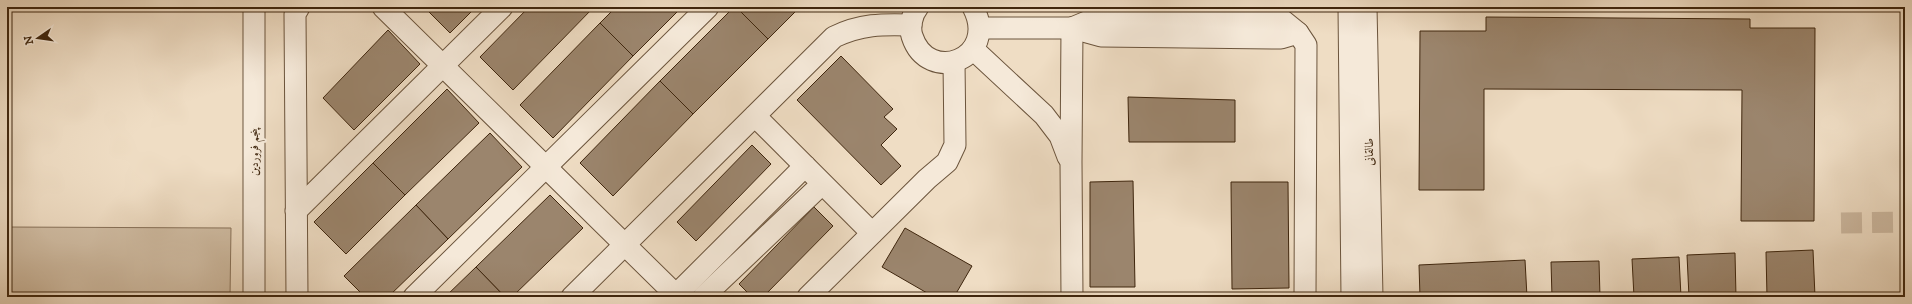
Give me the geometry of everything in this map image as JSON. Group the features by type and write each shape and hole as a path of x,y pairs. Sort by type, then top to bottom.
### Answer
{"street":[{"name":"پنجم فروردین","path":"254,7 254,297"},
{"path":"297,297 295,14 299,7"},
{"path":"383,7 624,246 677,296 805,166"},
{"path":"296,211 502,7"},
{"path":"414,297 708,7"},
{"path":"914,12 911,32 914,44 921,53 931,60 948,62 965,57 973,49 978,39 980,28 978,17 973,7"},
{"name":"طالقانی","path":"1349,7 1352,297"},
{"name":"طالقانی","path":"1366,7 1372,297"},
{"path":"572,297 834,37 852,29 884,24 914,12"},
{"path":"980,28 1072,28 1102,36 1281,38 1298,33 1306,45 1305,297"},
{"path":"1072,28 1070,162 1072,297"},
{"path":"973,49 1044,115 1060,136 1070,162"},
{"path":"808,297 927,179 940,158 948,62"},
{"path":"755,116 872,233"},
{"path":"703,297 822,184"}],"shaded area":[{"path":"7,227 231,228 230,297 7,297"}],"building":[{"path":"424,7 476,7 450,33"},
{"path":"529,7 593,8 513,90 480,57"},
{"path":"616,7 682,7 633,56 600,23"},
{"path":"734,7 736,7 768,39 693,114 660,81"},
{"path":"736,7 800,7 768,39"},
{"path":"1486,17 1750,19 1750,28 1815,28 1814,221 1741,221 1742,90 1484,89 1484,190 1419,190 1420,31 1486,31"},
{"path":"600,23 633,56 553,138 520,105"},
{"path":"388,30 420,64 354,130 323,98"},
{"path":"841,56 893,109 884,117 897,129 881,145 901,166 881,185 797,100"},
{"path":"660,81 693,114 613,196 580,163"},
{"path":"447,89 479,123 405,195 373,163"},
{"path":"1128,97 1235,100 1235,142 1129,142"},
{"path":"490,133 522,167 448,239 416,205"},
{"path":"752,145 771,164 696,241 677,222"},
{"path":"373,163 405,195 346,254 314,222"},
{"path":"1133,181 1135,287 1090,287 1090,182"},
{"path":"1231,182 1288,182 1289,288 1232,289"},
{"path":"550,195 583,228 512,297 505,297 476,267"},
{"path":"416,205 448,239 388,297 365,297 344,276"},
{"path":"814,207 833,226 763,297 752,297 739,284"},
{"path":"905,228 972,266 954,297 934,297 882,267"},
{"path":"1813,250 1815,297 1767,297 1766,252"},
{"path":"1735,253 1736,297 1689,297 1687,255"},
{"path":"1679,257 1681,297 1634,297 1632,259"},
{"path":"1525,260 1527,297 1420,297 1419,265"},
{"path":"1599,261 1600,297 1552,297 1551,262"},
{"path":"476,267 505,297 445,297"}],"tunnel":[{"path":"1841,223 1905,222"}]}
